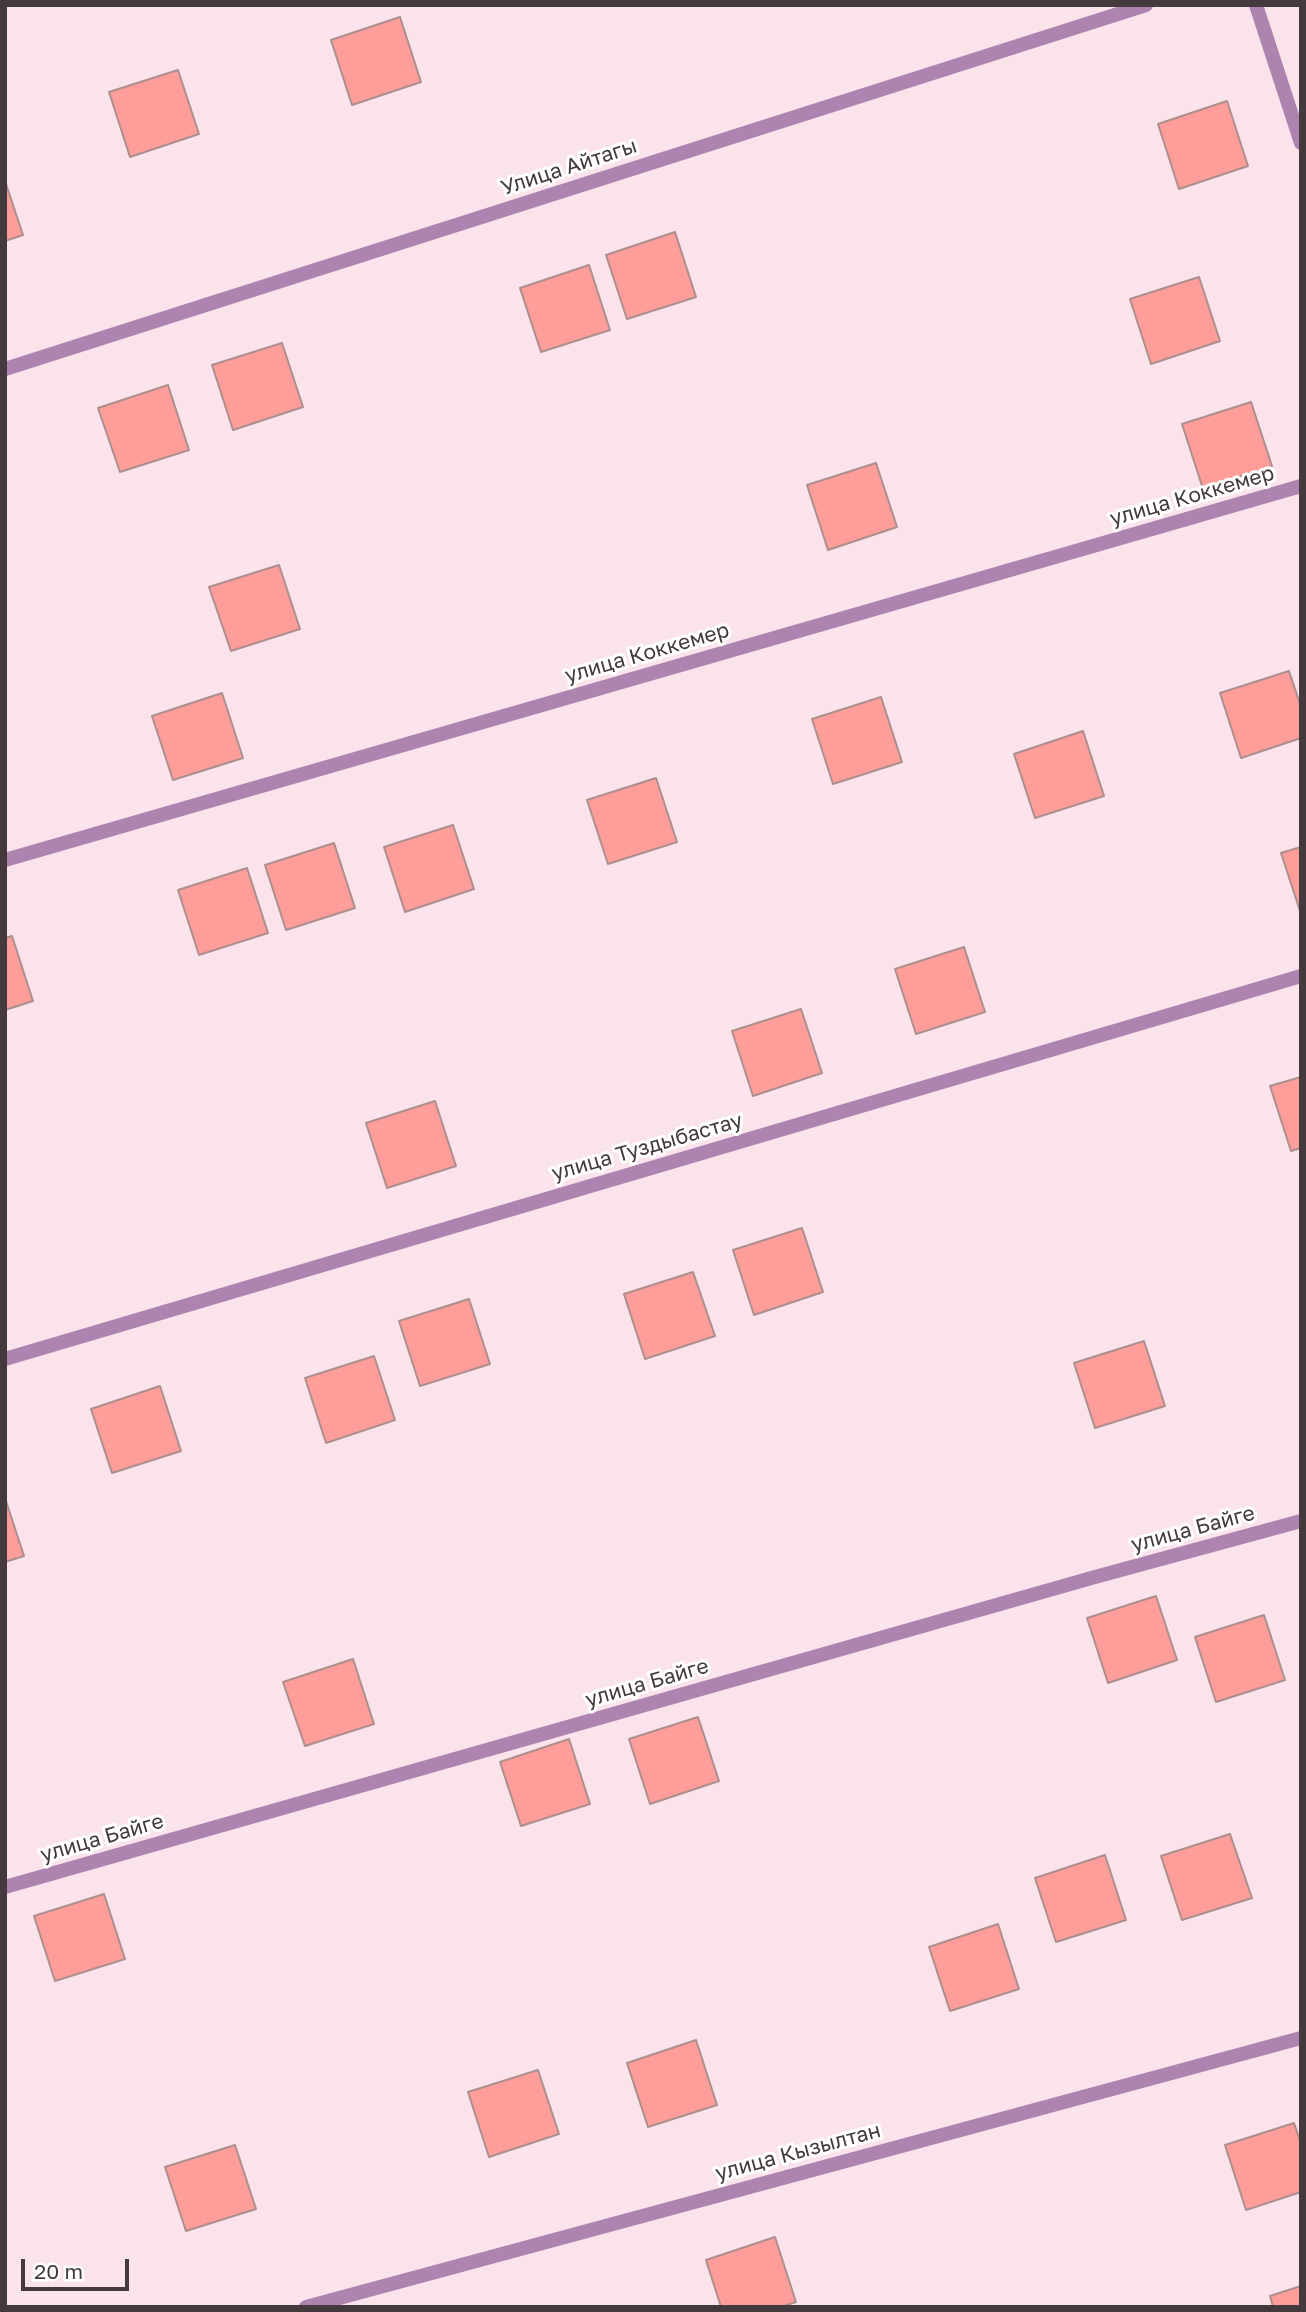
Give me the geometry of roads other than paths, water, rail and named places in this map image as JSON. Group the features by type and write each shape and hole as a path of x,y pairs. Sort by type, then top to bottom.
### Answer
{"street":[{"name":"Улица Айтагы","path":"5,369 1146,5"},
{"path":"1256,5 1301,143"},
{"name":"улица Коккемер","path":"5,860 1301,486"},
{"name":"улица Туздыбастау","path":"5,1359 1301,976"},
{"name":"улица Байге","path":"5,1887 1068,1584 1301,1521"},
{"name":"улица Кызылтан","path":"306,2307 1301,2038"}]}
